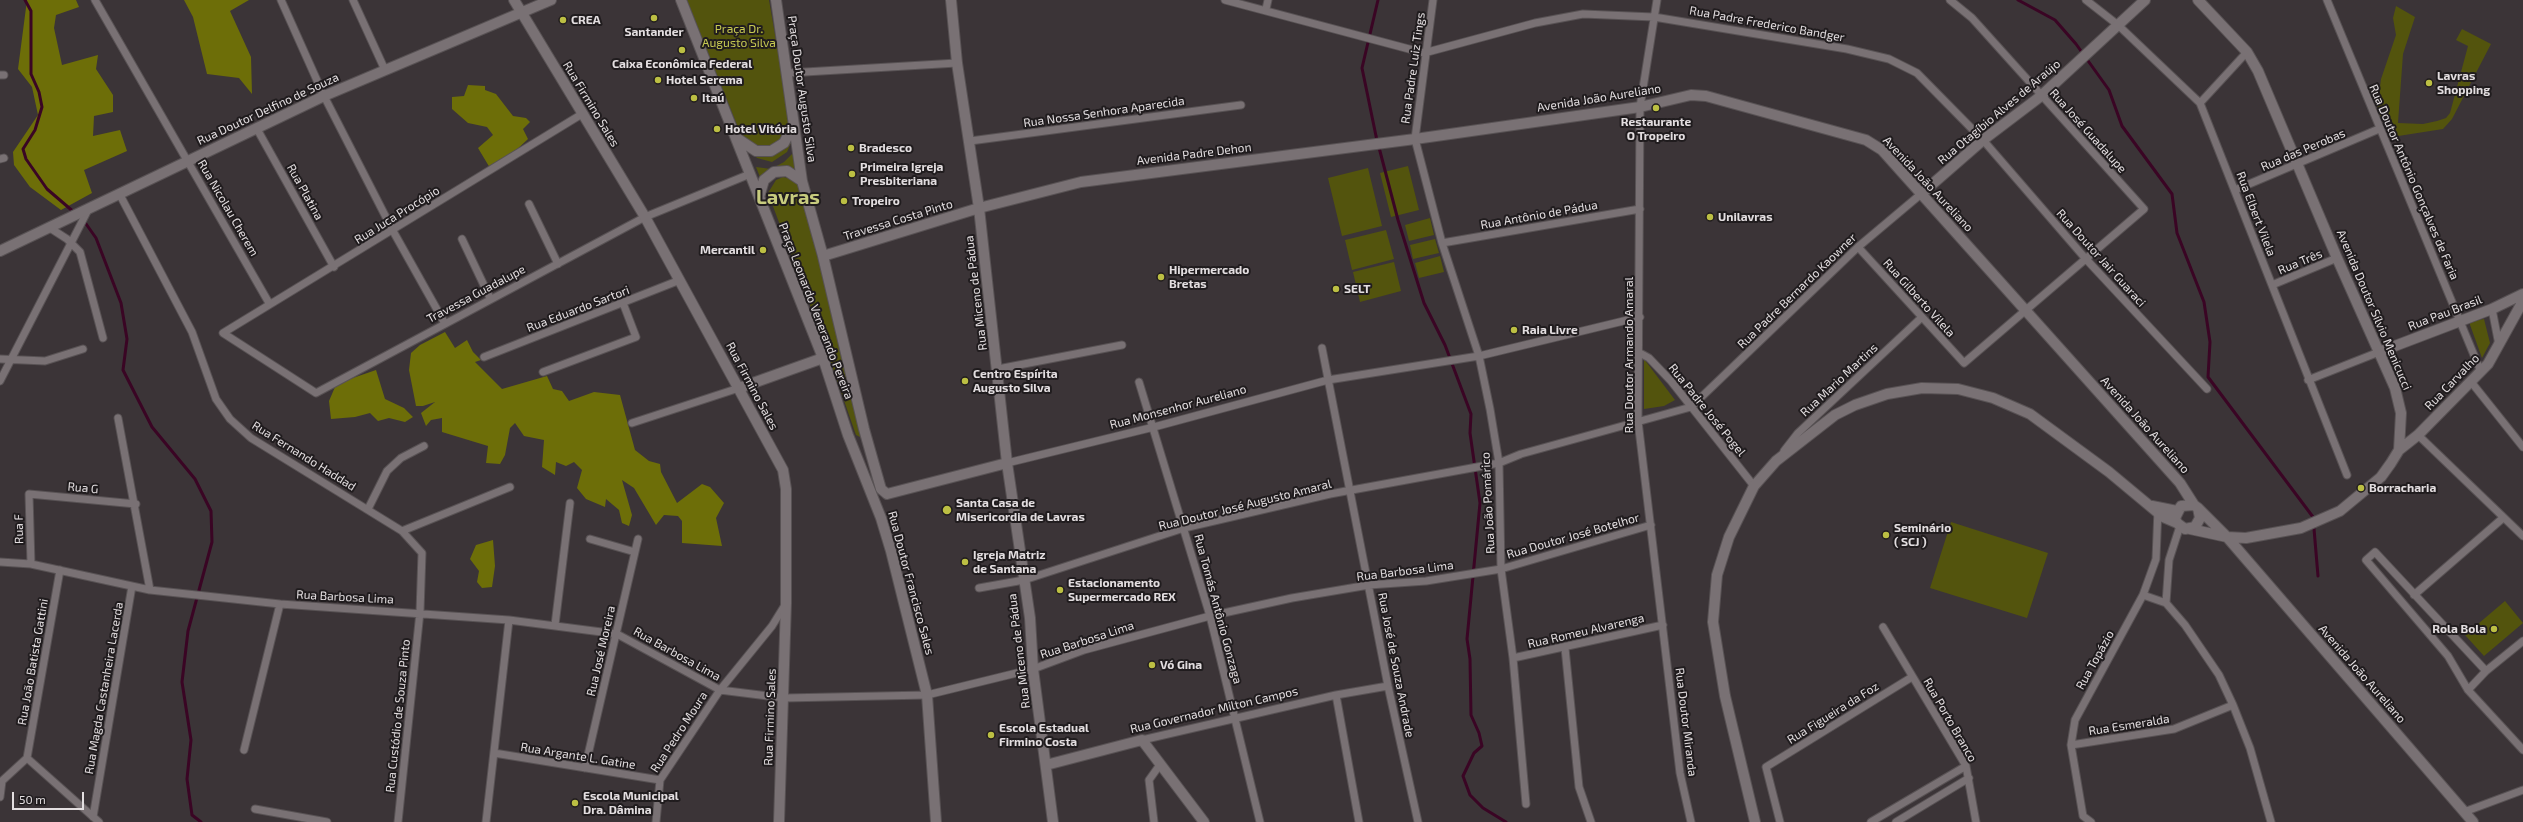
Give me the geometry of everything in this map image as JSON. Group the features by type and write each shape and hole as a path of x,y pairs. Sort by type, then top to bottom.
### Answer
{"main road":[{"name":"Rua Firmino Sales","path":"514,0 519,12 645,217 740,388 784,475 786,489 786,603 779,822"},
{"name":"Rua Doutor Delfino de Souza","path":"0,251 120,195 324,96 519,12 551,0"},
{"path":"681,0 750,174"},
{"name":"Praça Doutor Augusto Silva","path":"776,0 788,73 793,123 802,182"},
{"name":"Rua Miceno de Pádua","path":"951,0 957,63 980,208 1008,463 1030,618 1033,669 1053,822"},
{"name":"Rua Otagíbio Alves de Araújo","path":"1921,194 1983,140 2041,96 2145,0"},
{"name":"Avenida Doutor Sílvio Menicucci","path":"2198,0 2247,52 2258,71 2401,406 2399,450"},
{"name":"Avenida João Aureliano","path":"1414,139 1640,107 1692,95 1706,96 1866,140 1882,150 2180,483 2196,507 2227,537 2473,822"},
{"path":"735,136 749,149 756,151 771,151 784,143 792,130 793,123"},
{"name":"Avenida Padre Dehon","path":"980,208 1081,182 1414,139"},
{"path":"759,197 764,180 774,172 787,171 802,182"},
{"name":"Praça Leonardo Venerando Pereira","path":"750,174 823,358 848,436"},
{"name":"Praça Leonardo Venerando Pereira","path":"802,182 823,256 864,430"},
{"name":"Travessa Costa Pinto","path":"823,256 980,208"},
{"name":"Rua Pau Brasil","path":"2379,352 2492,309 2523,294"},
{"name":"Rua Carvalho","path":"2399,450 2418,435 2472,383 2499,345 2522,308"},
{"path":"740,388 823,358"},
{"path":"1755,822 1725,696 1713,622 1717,576 1729,537 1754,486 1776,461 1834,415 1855,405 1887,394 1922,388 1958,389 1993,398 2030,414 2156,508 2167,519 2182,526 2227,537 2246,538 2301,528 2340,512 2381,477 2399,450"},
{"path":"848,436 856,440 862,436 864,430"},
{"path":"864,430 881,489 887,494 881,504 881,518"},
{"name":"Rua Doutor Francisco Sales","path":"848,436 881,518 904,597 927,695 936,822"},
{"name":"Rua Monsenhor Aureliano","path":"887,494 1008,463"},
{"path":"2180,483 2179,509 2182,526"},
{"path":"2156,508 2179,509 2196,507 2200,518 2199,523 2182,526"},
{"path":"1142,740 1160,766 1204,822"},
{"name":"Rua Governador Milton Campos","path":"1046,765 1142,740"}],"street":[{"name":"Rua Nicolau Cherem","path":"95,0 269,303"},
{"path":"281,0 324,96 393,231 444,322"},
{"path":"354,0 385,70"},
{"path":"1225,0 1424,53"},
{"path":"1266,10 1268,0"},
{"name":"Rua Padre Luiz Tings","path":"1414,139 1424,53 1433,0"},
{"name":"Rua Doutor Armando Amaral","path":"1657,0 1640,107 1640,317 1638,352 1638,421 1662,625"},
{"name":"Rua José Guadalupe","path":"1950,0 1972,18 2144,209 2085,258"},
{"name":"Rua Elbert Vilela","path":"2086,0 2118,25 2200,103 2308,380 2347,475"},
{"name":"Rua Doutor Antônio Gonçalves de Faria","path":"2327,0 2481,372"},
{"name":"Rua Padre Frederico Bandger","path":"1424,53 1535,23 1583,14 1654,17 1840,48 1889,59 1917,73 1983,140"},
{"path":"2200,103 2247,52"},
{"path":"788,73 957,63"},
{"name":"Rua Nossa Senhora Aparecida","path":"970,141 1241,105"},
{"name":"Rua Juca Procópio","path":"223,333 269,303 393,231 582,114"},
{"name":"Rua Platina","path":"257,129 334,266"},
{"name":"Rua das Perobas","path":"2235,190 2380,129"},
{"name":"Rua João Pomárico","path":"1414,139 1442,243 1479,356 1499,463 1501,569 1513,658 1526,804"},
{"name":"Rua Doutor Jair Guaraci","path":"1983,140 2085,258 2206,389"},
{"name":"Travessa Guadalupe","path":"223,333 316,393 444,322 558,264 645,217 750,174"},
{"name":"Rua Padre Bernardo Kaowner","path":"1691,407 1858,247 1921,194"},
{"name":"Rua Fernando Haddad","path":"120,195 192,332 216,399 230,419 251,438 402,531 422,552 420,612"},
{"path":"528,204 558,264"},
{"name":"Rua Antônio de Pádua","path":"1442,243 1640,209"},
{"path":"0,381 88,210"},
{"path":"50,228 72,243 80,252 103,338"},
{"path":"462,239 490,298"},
{"name":"Rua Gilberto Vilela","path":"1858,247 1921,318 1964,363 2025,310"},
{"path":"2025,310 2085,258"},
{"name":"Rua Três","path":"2272,285 2337,258"},
{"name":"Rua Eduardo Sartori","path":"484,357 680,280"},
{"path":"2511,300 2522,308"},
{"path":"543,372 636,337 623,303"},
{"path":"2492,309 2499,345"},
{"name":"Rua Monsenhor Aureliano","path":"1008,463 1154,427 1328,380 1479,356 1640,317"},
{"name":"Rua Mario Martins","path":"1776,461 1798,433 1921,318"},
{"path":"998,369 1122,345"},
{"name":"Rua José de Souza Andrade","path":"1322,348 1388,686 1418,822"},
{"path":"0,359 12,358 45,360 83,349"},
{"name":"Rua Padre José Pogel","path":"1638,352 1649,358 1691,407 1754,486"},
{"name":"Rua Pau Brasil","path":"2308,380 2379,352"},
{"name":"Rua Tomás Antônio Gonzaga","path":"1139,382 1154,427 1210,616 1260,822"},
{"path":"2472,383 2523,446"},
{"path":"632,423 740,388"},
{"name":"Rua Doutor José Augusto Amaral","path":"979,588 1024,580 1184,528 1330,494 1350,492 1499,463 1521,454 1691,407"},
{"path":"118,418 136,504 150,590"},
{"path":"2418,435 2523,536"},
{"path":"368,509 387,471 401,458 424,446"},
{"path":"402,531 510,487"},
{"name":"Rua G","path":"29,494 136,504"},
{"name":"Rua F","path":"29,494 31,564"},
{"path":"554,625 570,503"},
{"name":"Rua Topázio","path":"2091,822 2083,816 2071,745 2075,720 2143,595 2156,559 2156,508"},
{"path":"2414,595 2503,518"},
{"name":"Rua Doutor José Botelhor","path":"1501,569 1651,525"},
{"path":"2166,603 2169,560 2182,526"},
{"path":"590,539 635,552"},
{"name":"Rua José Moreira","path":"585,768 638,539"},
{"path":"2486,671 2375,552 2366,560 2448,656 2468,690 2523,750"},
{"path":"2156,559 2169,560"},
{"name":"Rua Barbosa Lima","path":"0,562 31,564 150,590 280,604 420,612 509,620 617,634 720,690 784,698 927,695 1033,669 1084,650 1210,616 1292,598 1369,585 1426,581 1501,569"},
{"name":"Rua João Batista Gattini","path":"27,758 60,570"},
{"name":"Rua Magda Castanheira Lacerda","path":"93,817 132,586"},
{"path":"2143,595 2166,603 2185,625 2219,675 2250,748 2271,822"},
{"name":"Rua Pedro Moura","path":"656,822 660,780 720,690 772,626 786,603"},
{"path":"244,750 280,604"},
{"name":"Rua Custódio de Souza Pinto","path":"398,822 420,612"},
{"path":"486,822 509,620"},
{"path":"772,626 778,625 785,630"},
{"name":"Rua Romeu Alvarenga","path":"1513,658 1565,648 1662,625"},
{"name":"Rua Doutor Miranda","path":"1662,625 1680,773 1691,822"},
{"name":"Rua Porto Branco","path":"1883,628 1966,766 1976,822"},
{"path":"2468,690 2486,671 2523,641"},
{"path":"1565,648 1579,787 1591,822"},
{"name":"Rua Figueira da Foz","path":"1780,822 1766,767 1912,677"},
{"name":"Rua Governador Milton Campos","path":"1142,740 1236,720 1336,695 1388,686"},
{"path":"1336,695 1359,822"},
{"name":"Rua Esmeralda","path":"2071,745 2174,729 2233,705"},
{"name":"Rua Argante L. Gatine","path":"494,753 660,780"},
{"path":"0,797 1,781 27,758 99,822"},
{"path":"1154,822 1149,780 1160,766"},
{"path":"1871,822 1966,766"},
{"path":"1895,808 1899,820 1969,778"},
{"path":"1929,789 1934,799"},
{"path":"2464,812 2523,790"},
{"path":"255,809 327,822"}],"green space":[{"name":"Praça Dr. Augusto Silva","path":"687,0 769,0 793,138 787,152 772,162 757,158 745,145"},
{"path":"2396,6 2415,17 2403,54 2398,123 2423,124 2446,118 2450,113 2468,46 2456,40 2462,29 2491,44 2452,119 2443,129 2392,137 2377,110 2381,79 2396,35 2393,18"},
{"path":"794,152 798,173 779,171 764,187 756,167 771,169 784,162"},
{"path":"1408,166 1419,210 1391,217 1380,173"},
{"path":"1368,168 1382,226 1342,236 1328,178"},
{"path":"783,177 797,180 832,310 862,435 860,437 856,435 822,337 768,193 776,180"},
{"path":"1430,218 1434,235 1409,241 1405,225"},
{"path":"1386,230 1394,259 1352,270 1345,240"},
{"path":"1435,239 1439,253 1413,259 1410,245"},
{"path":"1440,256 1444,272 1419,278 1415,263"},
{"path":"1394,262 1401,291 1360,302 1353,272"},
{"path":"2484,319 2490,343 2482,358 2469,322"},
{"path":"1644,359 1675,400 1664,406 1644,409"},
{"path":"1951,522 2048,553 2027,618 1930,588"},
{"name":"Rola Bola","path":"2505,601 2523,623 2484,656 2465,635"}],"shaded area":[{"path":"27,0 76,0 79,7 56,15 54,28 62,65 98,55 96,69 113,95 113,112 94,116 93,136 120,130 127,151 84,170 92,193 61,210 30,187 14,165 13,152 38,115 32,87 18,69"},
{"path":"184,0 249,0 230,11 251,57 252,94 239,78 207,74 193,17"},
{"path":"468,85 485,86 485,90 496,94 513,116 526,118 530,122 523,129 528,139 510,156 490,168 478,148 493,135 487,127 468,123 452,109 452,97 464,96"},
{"path":"445,332 455,348 467,340 473,352 481,360 475,362 502,389 547,376 553,389 562,391 569,401 594,392 620,395 635,450 649,461 660,464 661,472 677,503 702,484 710,487 724,503 716,518 722,546 682,543 682,521 678,516 664,515 656,525 634,488 622,480 632,515 629,526 622,523 619,510 606,499 605,507 586,499 577,488 582,470 574,462 566,466 556,462 555,475 542,467 544,440 524,436 515,423 510,428 505,455 500,464 486,463 488,446 442,432 442,418 431,420 426,426 421,413 435,402 423,406 416,406 409,370 411,353 420,345"},
{"path":"376,370 385,399 404,408 413,417 405,422 389,418 378,421 370,413 355,417 331,419 329,401 335,387 347,380"},
{"path":"493,540 495,566 492,587 482,588 477,582 479,571 470,559 476,545"}],"waterway":[{"path":"25,0 31,11 31,74 39,92 42,107 35,130 23,149 26,159 47,189 75,213"},
{"path":"1378,0 1362,68 1376,136 1398,220 1424,303 1445,345 1471,414 1470,433 1480,503 1467,639 1470,659 1471,715 1479,733 1482,746 1474,753 1463,776 1470,795 1483,808 1506,822"},
{"path":"2018,0 2055,20 2076,44 2109,90 2122,126 2172,194 2177,233 2204,302 2210,342 2208,377 2313,517 2318,576"},
{"path":"84,221 96,238 121,303 127,339 123,370 152,427 195,479 211,511 212,542 188,631 182,682 191,740 187,779 192,815 201,822"}],"place":[{"name":"Santander","path":"654,18"},
{"name":"CREA","path":"563,20"},
{"name":"Caixa Econômica Federal","path":"682,50"},
{"name":"Hotel Serema","path":"658,80"},
{"name":"Lavras Shopping","path":"2429,83"},
{"name":"Itaú","path":"694,98"},
{"name":"Restaurante O Tropeiro","path":"1656,108"},
{"name":"Hotel Vitória","path":"717,129"},
{"name":"Bradesco","path":"851,148"},
{"name":"Primeira Igreja Presbiteriana","path":"852,174"},
{"name":"Tropeiro","path":"844,201"},
{"name":"Unilavras","path":"1710,217"},
{"name":"Mercantil","path":"763,250"},
{"name":"Hipermercado Bretas","path":"1161,277"},
{"name":"SELT","path":"1336,289"},
{"name":"Raia Livre","path":"1514,330"},
{"name":"Centro Espírita Augusto Silva","path":"965,381"},
{"name":"Borracharia","path":"2361,488"},
{"name":"Santa Casa de Misericordia de Lavras","path":"947,510"},
{"name":"Seminário ( SCJ )","path":"1886,535"},
{"name":"Igreja Matriz de Santana","path":"965,562"},
{"name":"Estacionamento Supermercado REX","path":"1060,590"},
{"name":"Rola Bola","path":"2494,629"},
{"name":"Vó Gina","path":"1152,665"},
{"name":"Escola Estadual Firmino Costa","path":"991,735"},
{"name":"Escola Municipal Dra. Dâmina","path":"575,803"}],"district":[{"name":"Lavras","path":"788,197"}]}
